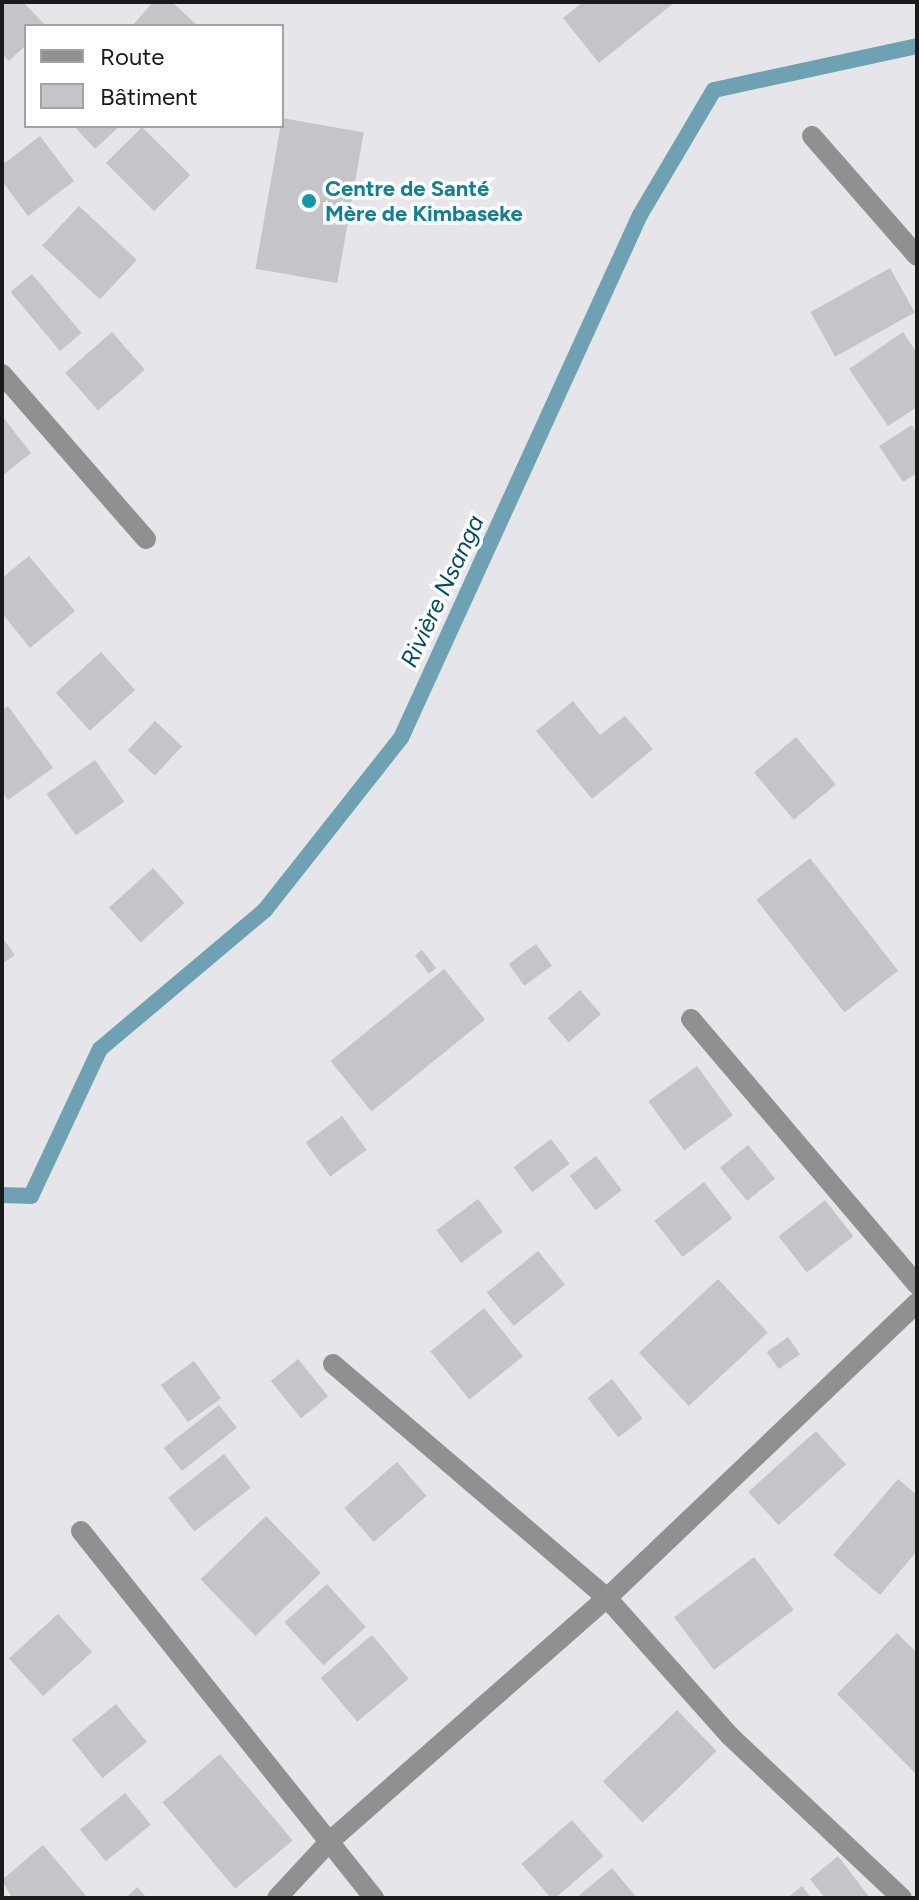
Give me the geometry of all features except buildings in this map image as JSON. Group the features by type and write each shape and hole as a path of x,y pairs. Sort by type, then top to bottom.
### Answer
{"street":[{"path":"812,136 917,256"},
{"path":"2,374 146,539"},
{"path":"691,1019 917,1285"},
{"path":"277,1898 330,1841 607,1598 917,1303"},
{"path":"333,1364 607,1598 730,1736 902,1898"},
{"path":"81,1531 374,1898"}],"waterway":[{"name":"Rivière Nsanga","path":"2,1195 31,1196 100,1049 265,910 401,738 640,215 714,90 917,46"}],"place":[{"name":"Centre de Santé Mère de Kimbaseke","path":"309,201"}]}
